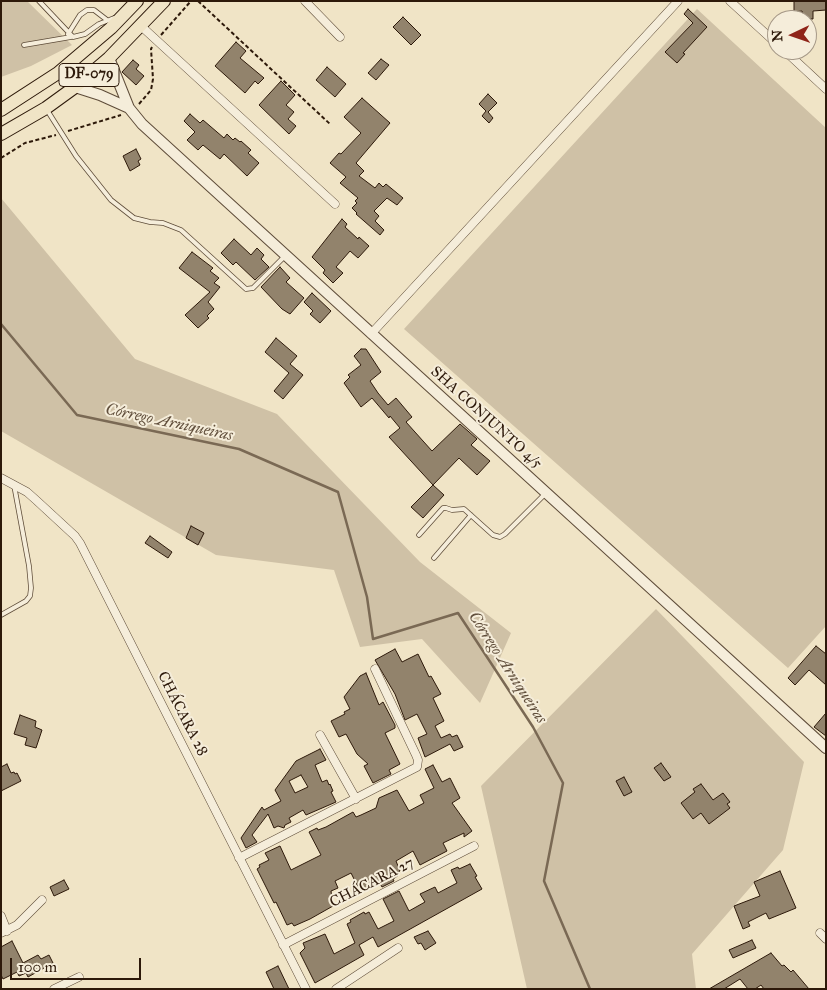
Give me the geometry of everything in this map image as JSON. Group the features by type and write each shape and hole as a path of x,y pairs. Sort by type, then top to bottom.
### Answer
{"main road":[{"name":"DF-079","path":"1,110 58,72 111,28 137,1"},
{"name":"DF-079","path":"1,134 46,108 75,87 109,58 164,1"}],"street":[{"path":"305,1 340,37"},
{"path":"371,334 678,1"},
{"path":"730,1 767,35"},
{"path":"141,26 335,204"},
{"name":"SHA CONJUNTO 4/5","path":"109,58 129,108 142,124 826,748"},
{"path":"795,60 826,89"},
{"name":"SHA CONJUNTO 4/5","path":"75,87 100,95 129,108"},
{"name":"CHÁCARA 28","path":"1,478 36,500 78,540 306,989"},
{"path":"240,858 417,767 416,755 375,669"},
{"path":"320,735 356,799"},
{"name":"CHÁCARA 27","path":"283,946 474,846"},
{"path":"1,916 4,932 25,919 42,900"},
{"path":"336,989 398,948"},
{"path":"54,989 79,977"}],"lane":[{"path":"39,1 70,35"},
{"path":"70,35 80,15 88,10 94,10 107,20"},
{"path":"24,45 70,35 85,34 107,20 124,15"},
{"path":"46,108 76,156 111,200 134,218 162,223 181,230 246,289 253,288 258,284 285,256"},
{"path":"1,615 26,602 30,596 31,588 29,566 14,485"},
{"path":"419,535 443,508 452,510 464,509 493,535 500,537 546,493"},
{"path":"434,558 471,515"}],"path":[{"path":"198,1 330,124"}],"shaded area":[{"path":"1,1 27,1 72,45 31,66 1,77"},
{"path":"697,9 826,128 826,626 788,668 404,329"},
{"path":"1,198 135,359 277,414 420,562 511,633 480,703 422,639 360,647 334,570 216,555 1,431"},
{"path":"656,609 804,762 783,850 692,954 696,989 527,989 481,786"}],"building":[{"path":"794,1 826,1 826,10 794,10"},
{"path":"688,9 707,27 683,53 685,54 677,63 665,52 693,23 684,14"},
{"path":"403,17 421,35 411,45 393,27"},
{"path":"236,42 246,51 240,58 264,78 258,84 255,81 245,93 215,66"},
{"path":"381,59 389,65 376,80 368,73"},
{"path":"133,60 139,65 136,69 144,76 136,85 122,72"},
{"path":"327,67 346,84 335,97 316,80"},
{"path":"281,81 295,95 286,105 294,112 288,119 296,126 289,134 259,105"},
{"path":"488,94 497,103 488,112 493,118 489,123 482,116 486,111 479,104"},
{"path":"362,98 390,123 356,163 364,171 359,176 375,188 379,183 383,187 386,184 403,198 397,205 387,198 374,211 379,216 375,221 384,230 380,235 356,214 352,208 357,203 355,201 358,198 340,183 346,177 330,163 361,133 344,117"},
{"path":"190,114 200,123 203,120 224,138 227,134 233,140 235,138 241,141 251,150 248,153 259,163 247,176 224,154 220,159 203,145 198,150 187,140 195,132 184,121"},
{"path":"136,149 141,159 138,161 140,165 130,171 123,156"},
{"path":"342,219 347,224 345,227 369,246 358,258 350,251 336,267 343,273 333,283 323,273 325,270 312,257"},
{"path":"234,239 251,255 257,248 264,255 261,259 269,267 255,280 236,262 233,265 221,253"},
{"path":"192,252 213,268 210,271 219,278 214,283 220,287 208,302 214,309 207,316 209,318 198,328 185,315 210,292 179,268"},
{"path":"280,267 290,278 286,282 304,298 290,314 282,309 261,287"},
{"path":"312,293 331,311 320,323 310,314 313,311 304,302"},
{"path":"276,338 297,356 290,364 303,375 283,399 274,391 289,373 265,352"},
{"path":"361,349 366,349 381,372 370,381 378,393 388,405 396,398 412,417 406,422 432,451 460,424 477,439 471,445 490,461 477,475 459,458 433,485 389,437 400,428 390,416 389,418 372,398 361,407 344,383 350,377 348,375 361,365 354,356"},
{"path":"433,485 444,495 423,518 411,507"},
{"path":"191,526 204,533 198,545 186,538"},
{"path":"150,536 172,552 168,558 145,543"},
{"path":"816,646 826,654 826,685 809,670 795,685 788,678"},
{"path":"395,649 402,662 418,654 429,677 431,676 441,694 433,698 444,721 435,726 441,738 450,734 452,737 457,735 463,747 454,751 450,744 425,757 418,738 427,734 417,714 405,720 395,694 375,660"},
{"path":"366,673 379,705 383,702 395,725 395,728 385,733 400,764 389,770 391,774 373,783 364,766 368,764 357,754 346,734 339,737 331,721 345,714 344,712 350,709 344,697 360,676"},
{"path":"826,713 826,736 814,727"},
{"path":"20,715 36,721 35,727 42,730 36,748 25,745 27,738 14,734"},
{"path":"320,749 326,760 315,765 322,782 327,780 330,784 333,791 331,792 336,802 306,815 303,810 289,818 291,822 285,825 284,828 278,826 274,828 268,814 252,835 257,842 246,848 241,838 262,807 264,810 281,801 275,790 296,761","holes":["301,775 308,787 295,793 289,781"]},
{"path":"661,763 671,777 664,781 654,768"},
{"path":"7,764 11,773 17,773 21,781 1,791 1,767"},
{"path":"433,765 442,782 450,778 460,798 452,803 472,831 464,837 464,833 443,843 447,851 420,865 413,851 396,861 400,871 397,872 399,875 393,879 394,881 382,887 379,882 360,891 351,873 335,881 338,888 331,891 333,906 294,926 292,923 287,925 257,869 260,867 259,865 269,860 265,853 280,846 291,870 321,855 309,832 317,828 318,830 326,827 353,812 356,817 376,808 379,798 397,790 409,811 424,803 420,795 434,788 425,769"},
{"path":"624,777 632,792 624,796 616,781"},
{"path":"701,784 713,800 723,793 730,802 727,804 730,808 709,824 701,813 693,819 681,803 695,792 693,789"},
{"path":"470,864 482,889 378,947 373,937 359,945 364,955 315,983 300,953 305,948 303,943 325,934 334,954 355,943 347,924 351,922 350,920 364,912 365,914 369,912 378,929 394,921 383,899 399,891 409,911 425,902 420,894 435,887 438,893 457,883 451,870"},
{"path":"780,871 796,908 769,919 766,913 748,922 750,926 743,929 734,906 760,896 754,882"},
{"path":"64,880 69,889 54,896 50,887"},
{"path":"428,931 436,943 425,950 414,937"},
{"path":"752,940 756,948 733,958 729,950"},
{"path":"12,941 23,963 38,955 41,959 49,955 53,963 28,977 26,973 19,976 17,972 3,979 1,975 1,947"},
{"path":"771,953 782,966 784,965 791,972 793,970 809,989 764,989 761,985 755,989 748,989 740,979 724,989 709,989"},
{"path":"278,966 289,989 274,989 266,972"}],"waterway":[{"name":"Córrego Arniqueiras","path":"1,324 77,415 239,449 338,492 367,597 373,639 458,613 533,727 563,783 544,881 590,989"}]}
